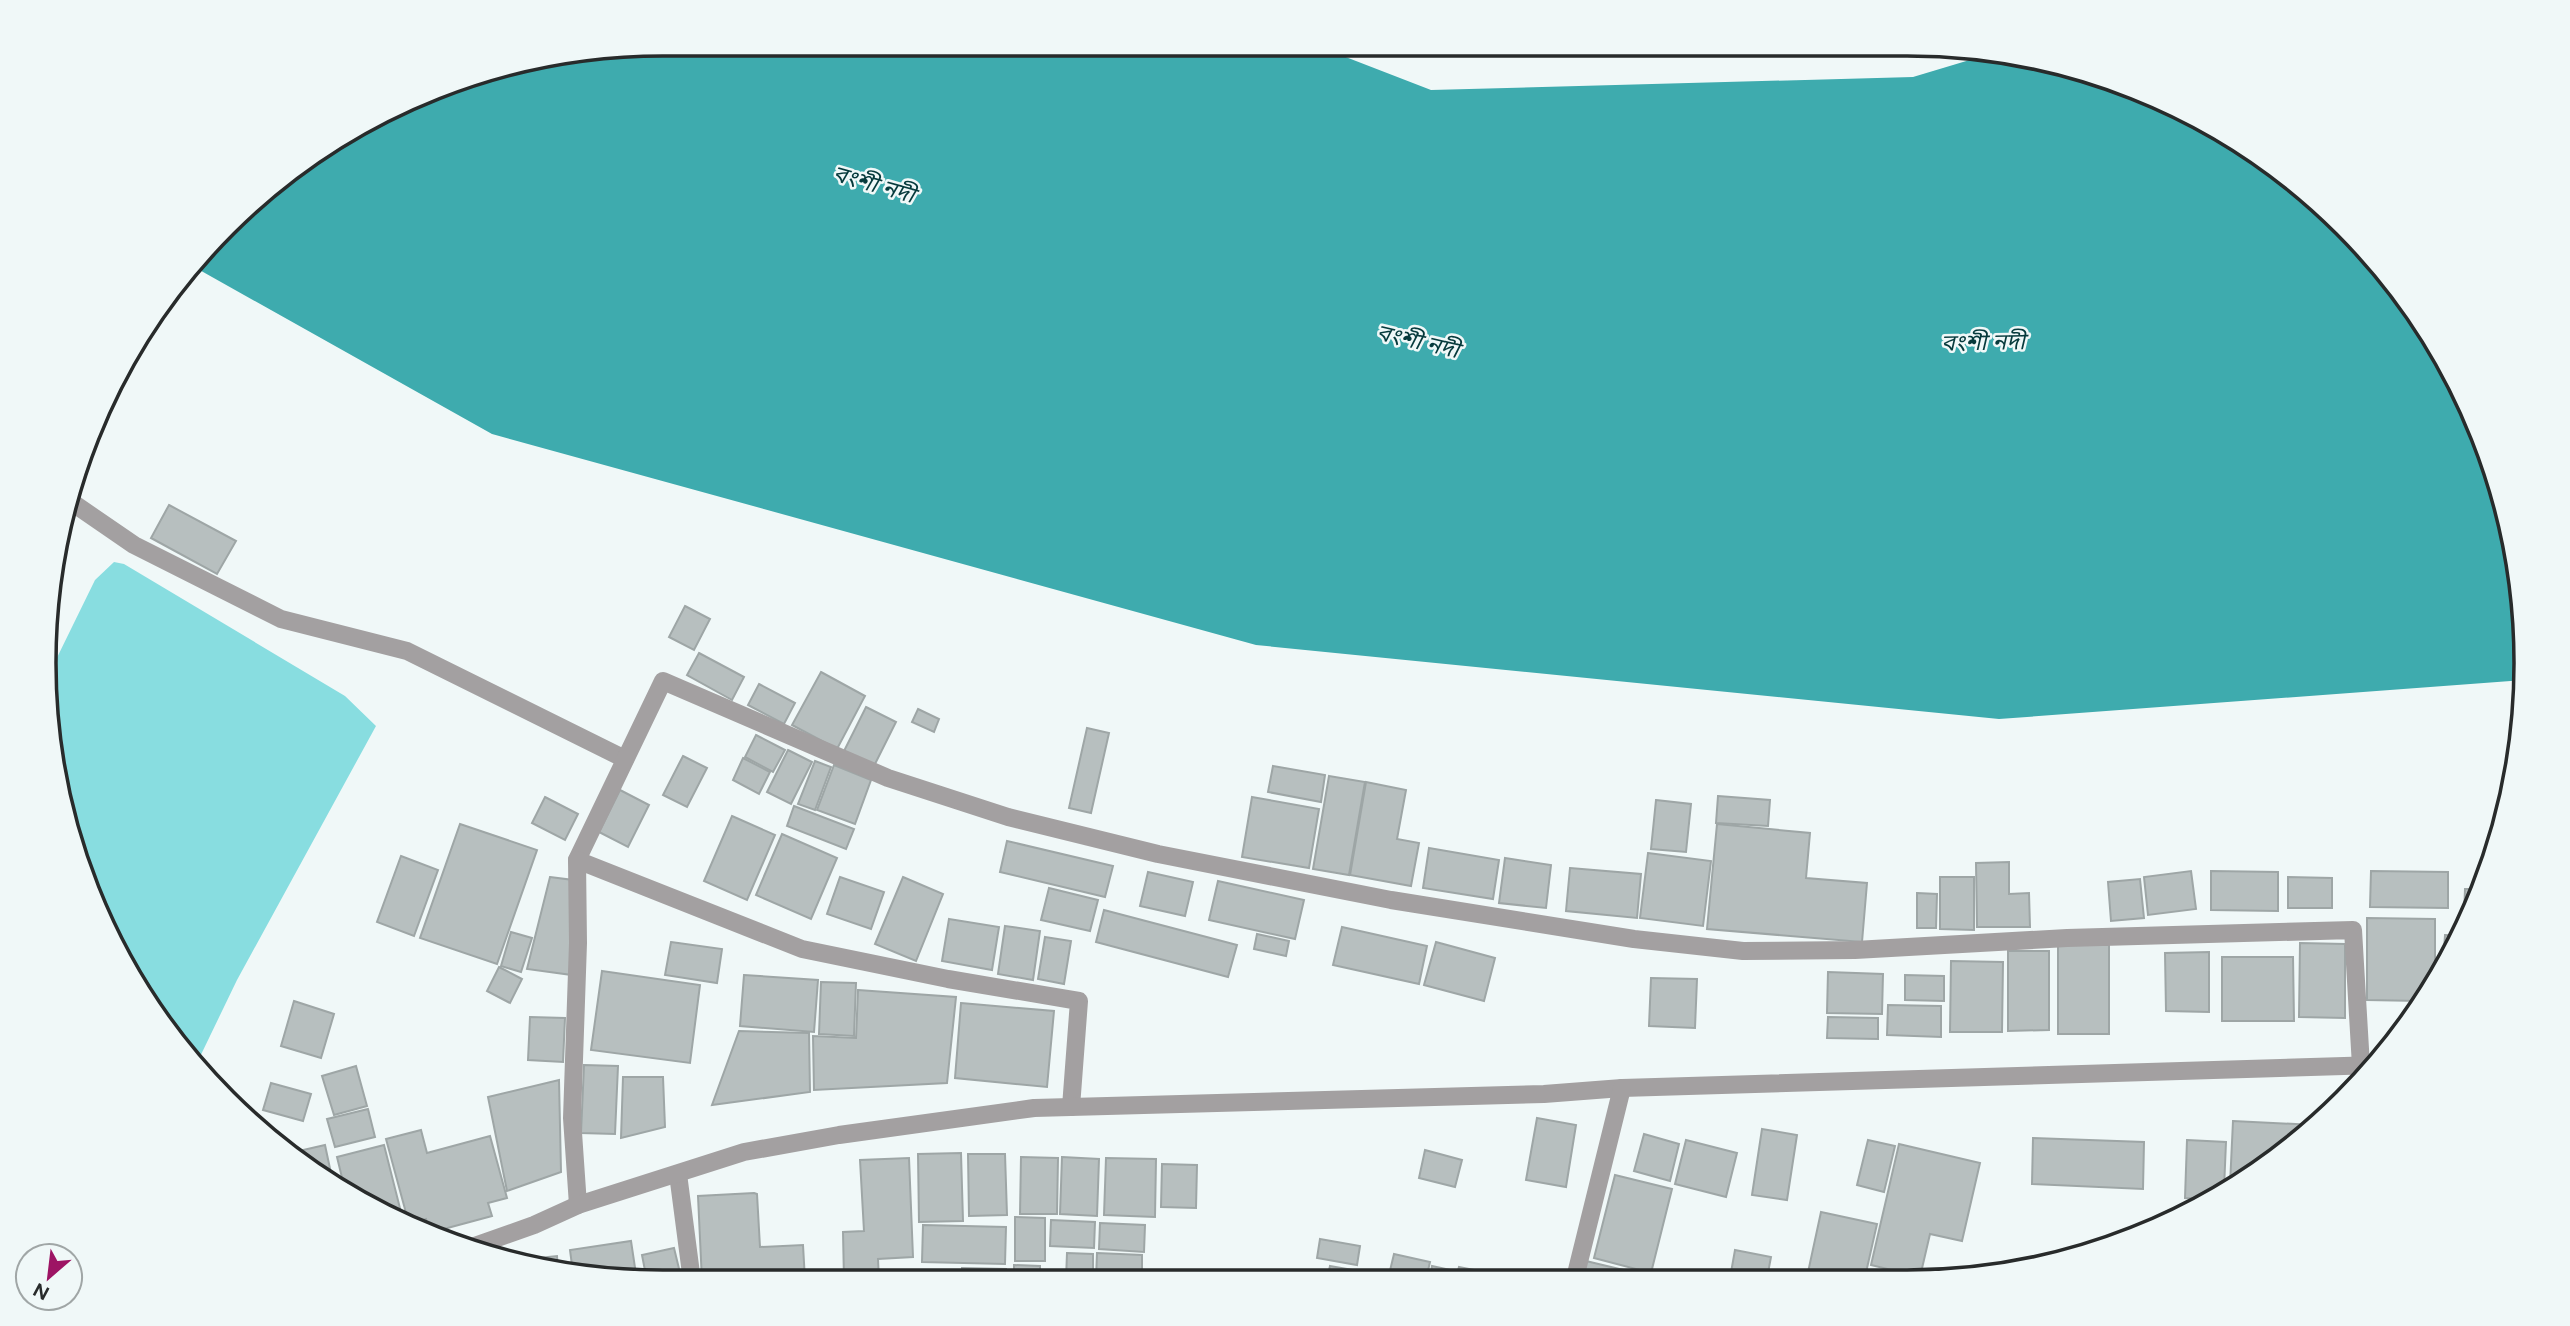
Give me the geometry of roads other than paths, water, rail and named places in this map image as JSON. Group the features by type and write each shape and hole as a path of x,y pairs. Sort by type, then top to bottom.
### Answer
{"street":[{"path":"77,506 134,545 281,619 407,651 625,759"},
{"path":"578,1205 572,1118 578,943 577,860 663,681 888,778 1008,817 1158,854 1391,900 1634,939 1743,951 1855,950 2067,937 2353,930 2368,1057"},
{"path":"577,860 802,948 948,979 1079,1001 1071,1107"},
{"path":"484,1243 534,1225 578,1205 744,1152 839,1135 1034,1108 2360,1066"},
{"path":"1577,1270 1622,1088"},
{"path":"678,1174 691,1270"}],"water":[{"name":"বংশী নদী","path":"1343,56 1431,90 1913,77 1971,59 1986,61 2102,88 2139,102 2211,137 2277,181 2307,207 2336,234 2389,293 2433,360 2468,431 2482,468 2509,584 2513,623 2514,681 1999,719 1256,645 492,434 200,271 234,234 293,181 359,137 431,102 506,77 584,61 623,57"}]}
